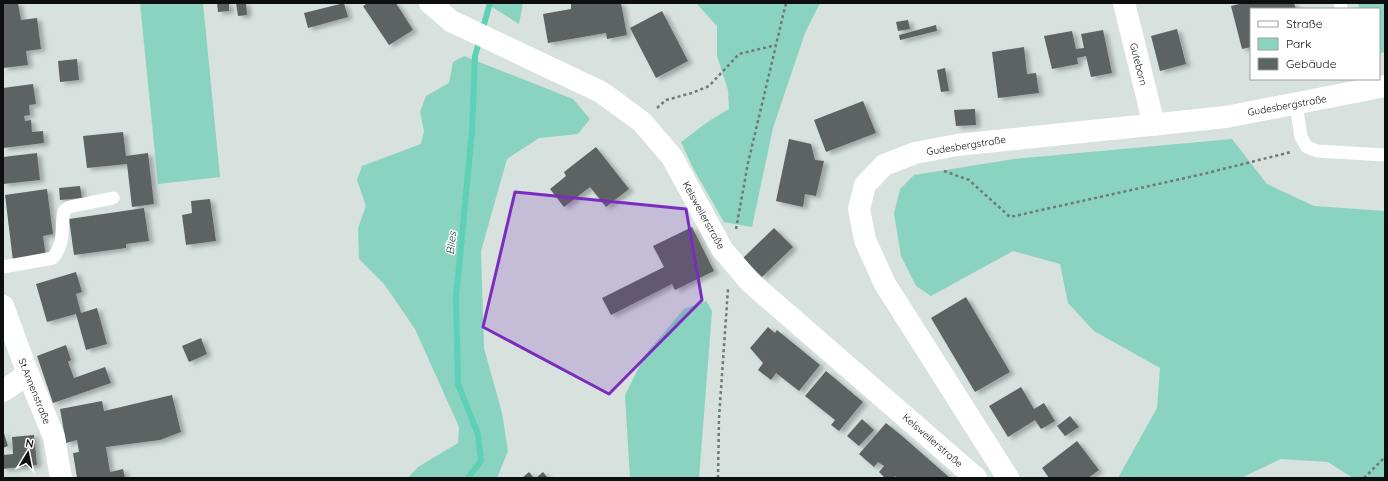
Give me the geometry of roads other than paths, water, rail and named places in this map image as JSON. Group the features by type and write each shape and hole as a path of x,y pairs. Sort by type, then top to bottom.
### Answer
{"main road":[{"name":"Kelsweilerstraße","path":"430,3 451,21 601,92 642,122 672,157 722,249 750,282 976,478"},
{"name":"Guteborn","path":"1124,3 1154,125"},
{"name":"Gudesbergstraße","path":"1008,478 885,284 865,240 858,209 865,185 884,165 915,153 957,144 1052,133 1154,125 1226,117 1296,104 1358,85 1385,86"},
{"name":"St.Annenstraße","path":"3,306 28,374 54,437 61,478"},
{"path":"3,391 28,374"}],"lane":[{"path":"1296,104 1301,137 1307,148 1317,151 1385,155"},
{"path":"3,267 53,258 59,250 63,236 64,211 69,207 113,198"}],"waterway":[{"name":"Blies","path":"468,478 481,461 478,434 458,384 456,298 472,131 475,56 490,3"}]}
